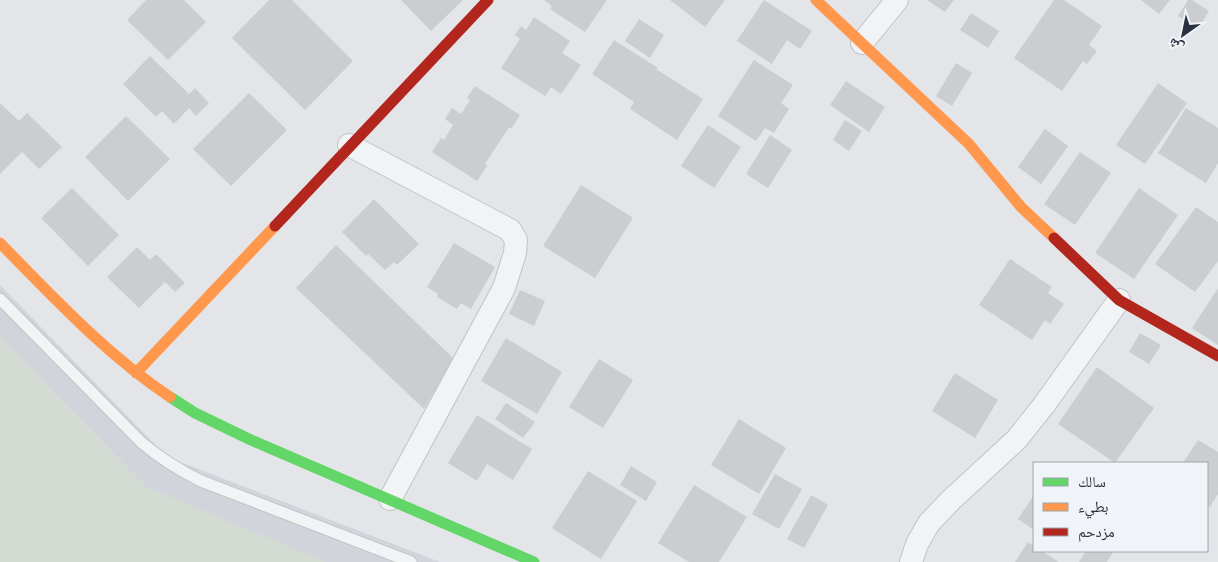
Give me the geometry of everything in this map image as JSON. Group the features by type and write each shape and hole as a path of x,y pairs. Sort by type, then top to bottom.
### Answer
{"street":[{"path":"136,374 349,145 488,0"},
{"path":"816,0 969,144 1021,207 1119,300 1218,356"},
{"path":"862,43 897,0"},
{"path":"349,145 510,230 516,240 515,253 504,288 390,499"},
{"path":"0,244 90,334 136,374 195,413 251,440 534,562"},
{"path":"911,562 917,544 929,523 951,500 1018,439 1119,300"}],"lane":[{"path":"0,299 142,443 180,471 201,481 410,562"}],"shaded area":[{"path":"0,285 167,457 440,562 0,562"},
{"path":"0,337 147,487 326,562 0,562"}],"building":[{"path":"146,0 184,0 206,22 168,60 127,20"},
{"path":"269,0 292,0 353,61 305,110 232,38"},
{"path":"401,0 463,0 431,31"},
{"path":"544,0 607,0 585,32 550,9 552,6"},
{"path":"670,0 725,0 705,27"},
{"path":"764,0 812,31 800,49 787,40 772,64 737,41"},
{"path":"927,0 954,0 945,12"},
{"path":"1054,0 1064,0 1102,26 1089,45 1097,51 1087,64 1083,61 1062,91 1014,58"},
{"path":"1141,0 1170,0 1159,14"},
{"path":"1188,0 1192,0 1209,11 1198,29 1178,16"},
{"path":"971,13 999,31 988,48 960,30"},
{"path":"534,17 570,41 562,53 581,65 561,94 551,87 545,96 501,68 520,39 515,35 521,26 526,30"},
{"path":"639,19 664,35 650,58 625,41"},
{"path":"614,40 703,99 677,140 630,109 634,102 592,74"},
{"path":"150,56 189,94 195,88 209,103 196,116 189,108 174,124 162,111 156,117 123,84"},
{"path":"754,60 793,85 781,103 789,109 774,133 765,128 756,141 718,116"},
{"path":"956,63 972,73 952,106 936,96"},
{"path":"846,81 885,107 869,132 830,105"},
{"path":"1158,83 1187,103 1145,164 1116,145"},
{"path":"475,86 520,115 511,129 509,127 485,164 487,166 477,181 432,152 441,138 444,140 453,125 445,119 452,108 461,114 470,100 467,98"},
{"path":"249,93 287,130 231,186 193,149"},
{"path":"0,103 19,121 27,113 62,147 39,169 22,152 0,174"},
{"path":"1186,108 1218,128 1218,163 1206,183 1158,153"},
{"path":"126,116 170,159 128,201 85,157"},
{"path":"845,120 862,131 849,151 833,140"},
{"path":"708,125 741,147 714,188 681,166"},
{"path":"1045,129 1068,146 1041,184 1018,167"},
{"path":"770,135 792,150 768,188 746,174"},
{"path":"1080,152 1111,173 1075,225 1044,204"},
{"path":"581,185 633,218 595,278 543,246"},
{"path":"72,188 119,235 88,266 41,218"},
{"path":"1139,188 1178,215 1134,279 1095,253"},
{"path":"374,199 419,244 397,265 394,262 385,270 368,254 366,256 342,232"},
{"path":"1196,207 1218,222 1218,261 1195,292 1155,264"},
{"path":"454,243 495,267 471,309 461,303 457,309 437,297 438,294 427,287"},
{"path":"336,245 454,359 424,409 296,288"},
{"path":"137,247 150,260 156,254 185,283 175,292 165,282 139,308 107,277"},
{"path":"1010,259 1052,287 1048,293 1064,304 1050,324 1045,320 1032,340 979,305"},
{"path":"1218,288 1218,345 1192,328"},
{"path":"520,290 545,301 534,326 509,314"},
{"path":"1140,333 1161,345 1149,364 1129,352"},
{"path":"506,338 562,372 537,414 481,381"},
{"path":"599,359 633,380 603,428 569,407"},
{"path":"1097,367 1154,408 1116,462 1058,424"},
{"path":"955,373 998,400 975,438 932,411"},
{"path":"506,403 535,422 523,438 495,419"},
{"path":"477,415 532,449 513,480 487,464 477,481 448,463"},
{"path":"739,419 786,448 759,494 711,465"},
{"path":"1198,440 1218,452 1218,494 1210,507 1208,506 1208,462 1184,462"},
{"path":"631,466 657,482 646,501 620,485"},
{"path":"588,471 637,501 601,559 552,528"},
{"path":"775,474 802,489 779,529 752,514"},
{"path":"694,485 747,517 719,562 689,562 658,543"},
{"path":"811,495 828,505 804,548 787,539"},
{"path":"1033,496 1033,529 1018,519"},
{"path":"1028,542 1033,545 1033,552 1044,552 1059,562 1015,562"},
{"path":"1085,552 1113,552 1107,562 1079,562"}],"traffic: fast":[{"path":"170,397 195,413 251,440 534,562"}],"traffic: slow":[{"path":"816,0 969,144 1021,207 1054,238"},
{"path":"136,373 275,226"},
{"path":"0,243 102,344 170,397"}],"traffic: jam":[{"path":"275,226 488,0"},
{"path":"1054,238 1119,300 1218,356"}]}
